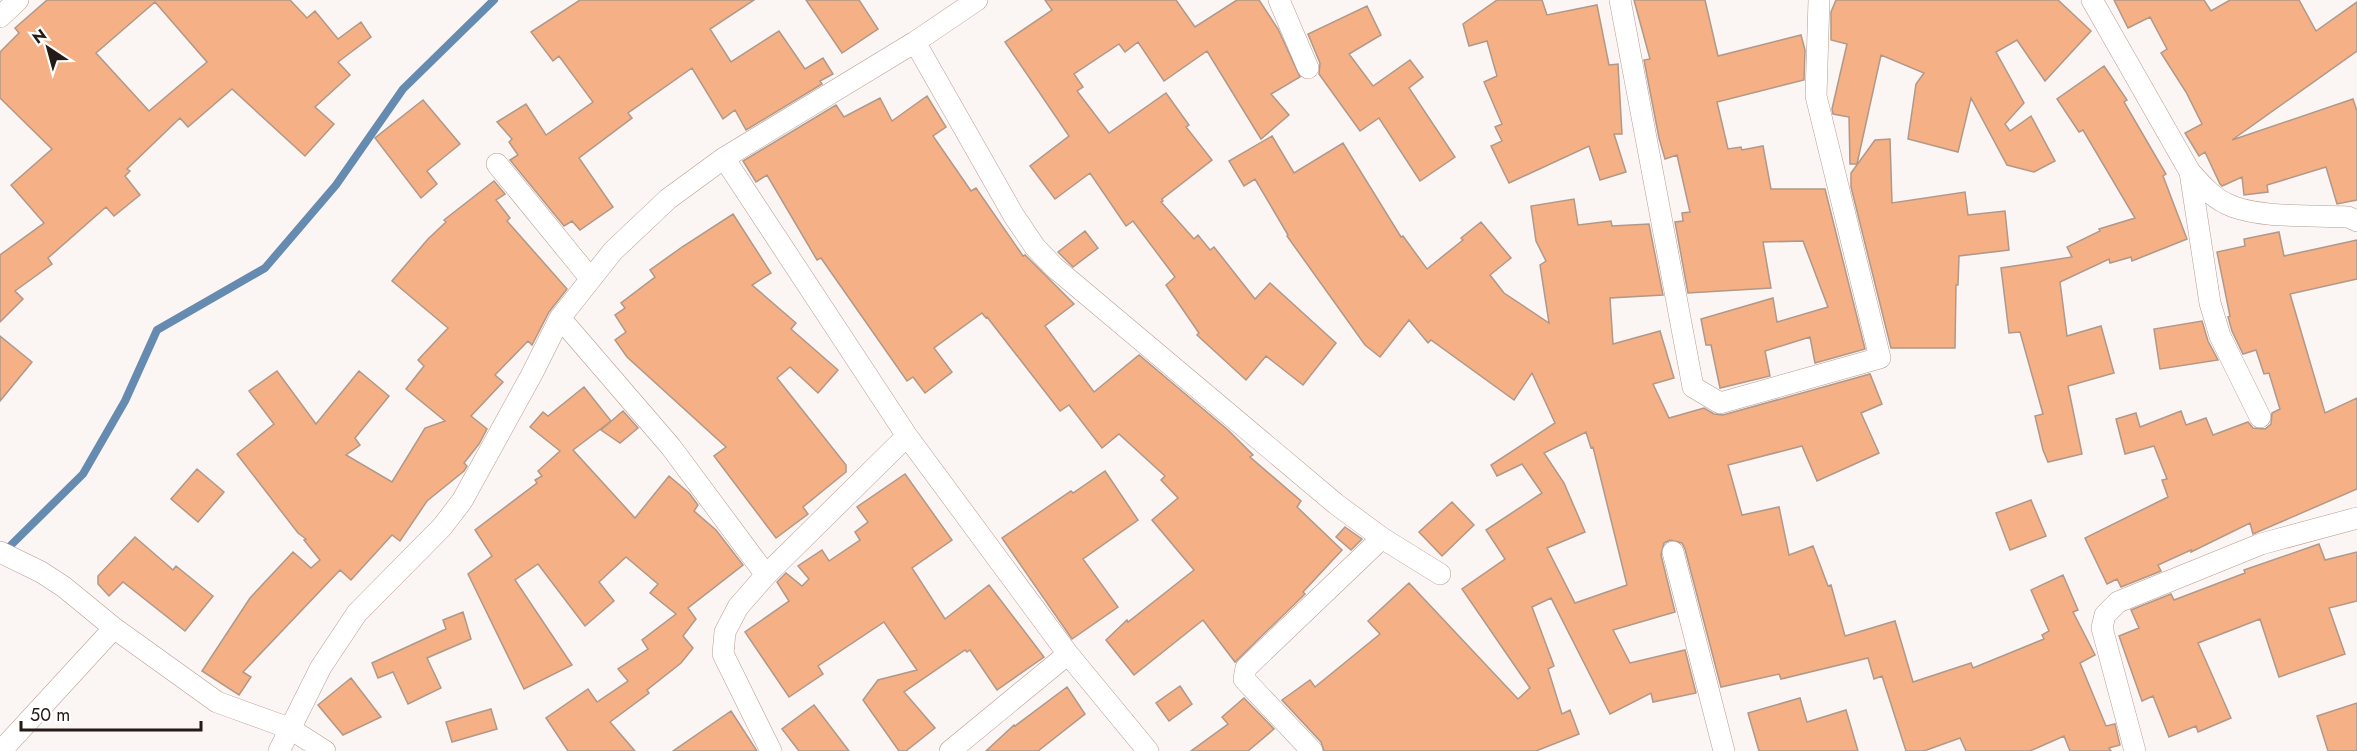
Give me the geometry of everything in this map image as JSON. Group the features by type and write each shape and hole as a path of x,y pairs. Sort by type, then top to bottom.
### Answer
{"street":[{"path":"279,751 321,667 357,613 442,527 462,501 560,318 613,251 668,199 724,158 915,42 977,0"},
{"path":"1279,0 1308,68"},
{"path":"1620,0 1693,387 1720,403 1880,358 1816,96 1819,0"},
{"path":"2092,0 2190,172 2207,191 2225,204 2256,213 2348,217 2357,221"},
{"path":"915,42 1014,216 1053,267 1336,504 1382,538 1440,574"},
{"path":"724,158 907,436 1068,654 1148,751"},
{"path":"497,164 591,278"},
{"path":"2190,172 2210,303 2220,336 2260,417"},
{"path":"560,318 671,447 766,575"},
{"path":"771,751 723,654 725,632 738,607 766,575 907,436"},
{"path":"2135,751 2102,628 2105,615 2118,602 2261,544 2357,518"},
{"path":"1312,751 1244,679 1246,668 1382,538"},
{"path":"0,552 64,586 114,628 217,702 289,728 325,751"},
{"path":"1673,552 1724,751"},
{"path":"1,751 114,628"},
{"path":"950,751 1068,654"}],"building":[{"path":"47,0 290,0 307,18 315,11 338,39 361,22 371,37 338,62 350,75 315,107 334,124 305,156 232,89 188,127 180,118 127,169 130,171 125,176 140,195 114,216 106,207 48,258 52,264 15,291 23,299 0,322 0,255 44,223 11,185 52,149 0,98 0,52 19,33 15,28","holes":["155,2 207,62 149,111 96,53"]},
{"path":"580,0 754,0 710,29 731,62 779,31 805,69 823,58 833,74 820,81 822,84 746,130 735,110 723,119 692,68 628,113 632,118 579,158 613,207 580,230 572,221 564,226 510,160 518,155 509,142 512,139 497,122 526,104 546,135 593,102 559,56 553,61 531,32"},
{"path":"806,0 859,0 878,29 842,53"},
{"path":"1045,0 1176,0 1195,27 1237,0 1259,0 1278,29 1300,77 1271,94 1289,115 1261,139 1207,51 1164,81 1138,42 1125,52 1119,44 1074,74 1083,87 1077,91 1109,133 1166,93 1189,125 1186,127 1212,160 1161,202 1194,239 1198,235 1210,250 1214,247 1255,299 1270,283 1336,343 1303,385 1266,356 1246,380 1197,335 1199,333 1166,285 1175,277 1133,221 1126,226 1090,173 1055,199 1030,166 1069,136 1005,42 1052,10"},
{"path":"1497,0 1542,0 1547,15 1597,5 1609,65 1618,64 1622,134 1614,134 1626,172 1600,180 1589,146 1509,183 1491,146 1502,141 1495,127 1502,124 1484,82 1497,76 1487,41 1469,46 1463,24"},
{"path":"1634,0 1705,0 1718,56 1801,35 1805,50 1804,80 1717,102 1728,149 1741,147 1742,150 1763,146 1771,189 1825,189 1865,349 1815,363 1810,337 1765,351 1770,376 1720,388 1711,345 1706,345 1701,319 1773,298 1777,322 1828,307 1803,241 1763,242 1771,288 1688,293 1675,222 1683,221 1682,213 1690,212 1677,155 1665,159 1659,138 1644,60 1650,59"},
{"path":"1836,0 2058,0 2091,31 2045,81 2017,40 1996,52 2024,103 2005,124 2010,131 2031,116 2055,161 2034,172 2007,165 1971,98 1958,152 1908,139 1916,84 1924,73 1881,55 1857,164 1850,164 1849,117 1833,114 1832,109 1847,44 1831,40 1831,12"},
{"path":"2114,0 2204,0 2211,11 2230,0 2299,0 2316,31 2357,2 2357,51 2232,140 2353,99 2357,111 2357,200 2337,204 2326,167 2267,185 2268,192 2244,195 2242,177 2222,186 2205,152 2199,156 2185,133 2202,124 2186,92 2161,53 2167,49 2150,17 2128,28"},
{"path":"1367,6 1381,35 1349,54 1373,86 1410,60 1423,77 1409,88 1455,157 1420,181 1379,118 1360,131 1319,74 1320,63 1308,34"},
{"path":"2104,66 2127,100 2124,102 2166,174 2163,176 2187,239 2132,261 2131,257 2110,263 2109,259 2060,282 2067,336 2101,326 2114,373 2068,386 2082,454 2048,462 2035,416 2043,414 2020,332 2009,333 2001,268 2072,257 2067,247 2100,231 2099,229 2135,218 2083,130 2079,132 2057,99"},
{"path":"927,96 946,127 933,136 971,191 976,188 1023,256 1025,255 1074,304 1045,326 1094,392 1139,355 1228,430 1253,455 1250,457 1301,501 1297,507 1342,550 1303,592 1305,594 1235,662 1203,620 1134,675 1106,640 1127,620 1128,622 1194,570 1152,520 1178,498 1161,480 1165,476 1119,434 1102,448 1069,405 1060,411 982,313 934,348 952,372 925,393 913,377 907,381 821,258 817,260 767,175 756,182 743,161 836,105 844,117 880,98 892,121"},
{"path":"423,100 460,144 427,171 437,184 421,198 375,138"},
{"path":"1272,136 1294,173 1343,143 1401,237 1403,236 1427,269 1481,222 1511,258 1490,275 1504,293 1549,323 1540,265 1546,261 1536,241 1531,206 1574,199 1578,225 1611,221 1612,226 1649,224 1663,295 1610,298 1613,344 1660,331 1674,378 1653,384 1669,418 1704,408 1714,414 1723,415 1870,374 1882,404 1861,413 1879,453 1817,481 1802,446 1728,465 1742,515 1779,507 1789,555 1813,546 1828,586 1831,585 1845,636 1895,621 1913,682 1971,663 1973,668 2044,639 2042,635 2049,631 2031,590 2063,575 2078,610 2073,612 2095,655 2080,663 2106,726 2115,724 2120,745 2109,748 2111,751 2070,751 2064,736 2030,751 1966,751 1960,738 1924,751 1906,751 1882,676 1874,679 1868,658 1781,679 1779,674 1721,687 1685,549 1682,543 1670,540 1664,543 1661,555 1675,612 1613,630 1630,663 1685,650 1696,693 1653,702 1651,693 1610,714 1551,598 1532,607 1554,666 1548,669 1562,714 1570,710 1579,734 1536,751 1324,751 1321,742 1282,700 1310,680 1315,687 1380,634 1368,621 1409,583 1518,699 1530,688 1462,589 1505,559 1486,530 1542,493 1522,464 1497,476 1491,465 1555,423 1532,373 1514,400 1431,340 1428,343 1409,320 1380,357 1365,345 1287,236 1255,179 1244,186 1229,161","holes":["1586,432 1591,448 1593,447 1627,585 1575,603 1547,548 1585,532 1564,483 1544,453"]},
{"path":"1890,139 1892,203 1965,192 1968,215 2005,211 2009,250 1959,256 1955,348 1891,348 1851,187 1851,173 1875,140"},
{"path":"494,181 505,194 496,200 510,218 507,221 567,289 549,312 532,345 528,341 495,375 503,382 471,416 487,429 464,463 467,466 464,471 427,501 400,541 392,535 351,580 340,570 243,672 251,677 239,695 202,671 250,598 293,552 311,568 320,560 304,540 306,539 298,533 237,454 274,424 249,391 277,371 316,424 359,371 389,396 355,438 360,445 346,455 392,482 425,428 445,421 406,389 424,366 418,360 448,328 392,281 428,239 446,222 444,220"},
{"path":"733,214 771,273 752,285 796,323 791,329 838,370 818,393 790,367 777,378 846,465 846,472 803,507 808,514 776,538 714,456 726,447 627,357 615,340 626,332 615,315 625,308 621,303 655,277 650,270"},
{"path":"1085,231 1098,248 1073,267 1058,252"},
{"path":"2279,232 2284,256 2357,240 2357,279 2290,294 2325,413 2357,398 2357,489 2253,534 2250,523 2191,552 2191,550 2158,565 2161,571 2121,587 2117,579 2107,584 2085,538 2168,497 2162,480 2167,479 2154,446 2125,454 2116,419 2136,413 2140,427 2181,411 2186,425 2206,418 2213,435 2248,422 2253,428 2265,429 2271,424 2272,413 2280,409 2269,373 2264,374 2256,350 2243,354 2232,331 2217,252 2245,246 2244,239"},
{"path":"2202,321 2208,341 2218,360 2160,369 2154,329"},
{"path":"0,336 32,362 0,401"},
{"path":"584,387 611,421 573,450 635,518 669,476 689,493 698,505 694,511 716,530 743,565 688,608 696,619 683,636 693,648 681,663 647,690 649,693 610,722 635,751 568,751 546,718 588,689 597,702 628,681 618,669 648,649 642,640 676,614 650,593 658,584 626,557 599,582 614,601 585,626 538,564 515,580 572,665 524,689 468,574 492,556 475,530 537,483 535,480 542,476 538,471 560,451 530,427 543,412 548,416"},
{"path":"623,411 638,428 620,443 601,430"},
{"path":"197,469 224,492 198,522 171,499"},
{"path":"1105,471 1138,520 1083,559 1118,607 1072,639 1002,538"},
{"path":"905,474 952,540 912,568 945,619 989,585 1044,657 997,690 970,650 967,652 965,650 904,692 935,728 906,751 899,751 863,700 878,680 917,670 884,622 818,666 823,674 789,697 745,632 789,601 777,582 786,573 802,586 809,579 798,566 822,550 829,561 860,540 855,532 868,522 857,507"},
{"path":"2031,500 2046,536 2010,550 1996,513"},
{"path":"1452,502 1474,525 1442,556 1419,532"},
{"path":"1345,527 1362,539 1351,550 1336,537"},
{"path":"135,537 173,570 176,566 213,596 185,631 123,582 109,596 98,584 98,576"},
{"path":"2319,544 2325,560 2357,552 2357,601 2329,608 2345,654 2279,677 2260,619 2198,643 2231,718 2198,732 2196,726 2169,737 2153,696 2142,701 2119,636 2139,628 2131,610 2171,594 2174,600 2245,573 2244,570"},
{"path":"463,612 471,639 427,658 441,688 408,704 393,672 378,678 372,663 446,629 443,620"},
{"path":"351,678 381,717 343,735 318,705"},
{"path":"1180,686 1192,704 1169,721 1156,703"},
{"path":"1067,687 1085,714 1038,751 986,751 1014,725"},
{"path":"1244,698 1274,729 1248,751 1191,751 1228,724 1222,717"},
{"path":"1800,698 1807,722 1846,710 1858,751 1759,751 1748,713"},
{"path":"2357,703 2357,751 2328,751 2317,716"},
{"path":"814,705 849,751 799,751 782,729"},
{"path":"491,709 497,729 452,742 446,722"},
{"path":"731,711 757,751 673,751"}],"waterway":[{"path":"5,551 83,474 125,401 157,330 265,268 336,185 403,89 494,0"}]}
